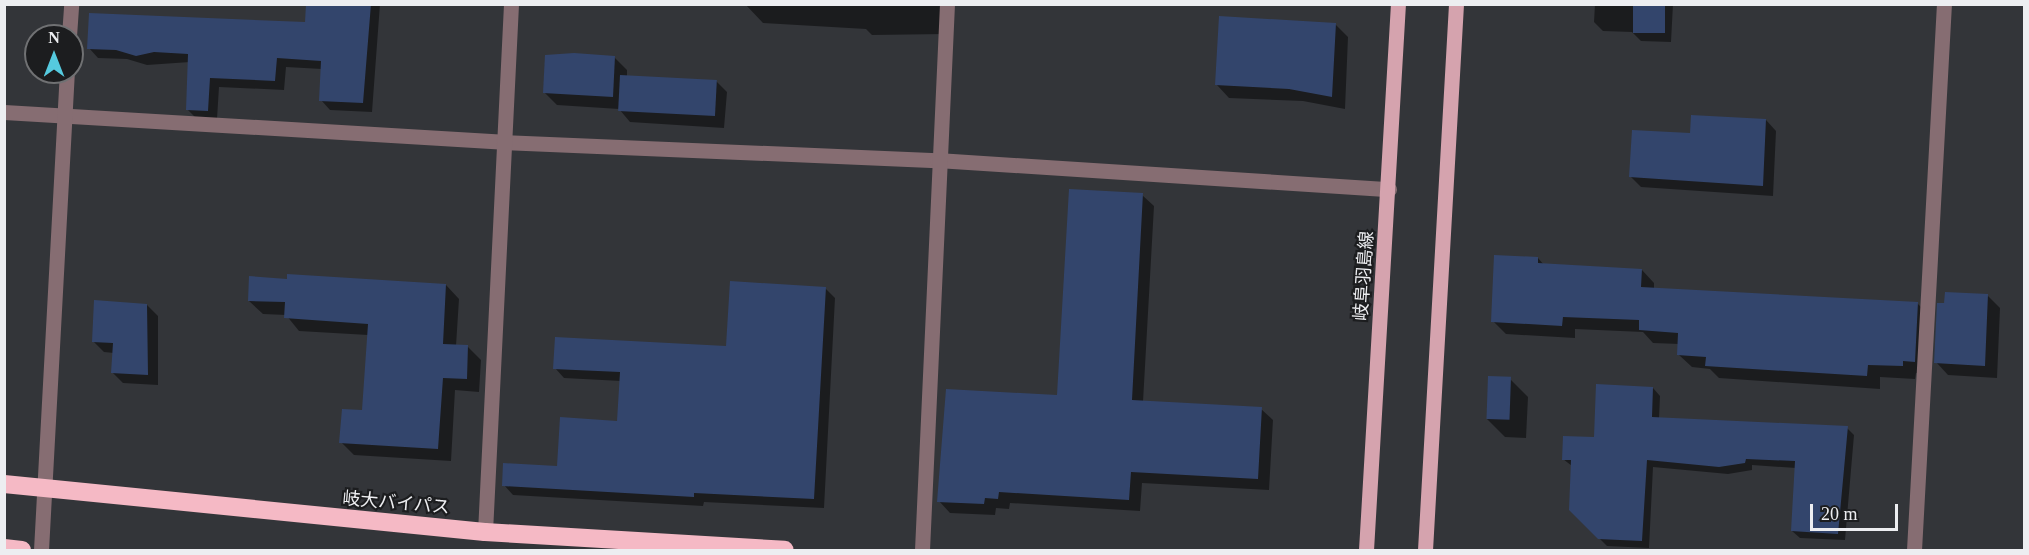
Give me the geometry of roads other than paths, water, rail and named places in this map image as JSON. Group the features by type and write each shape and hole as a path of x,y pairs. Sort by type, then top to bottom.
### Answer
{"highway":[{"name":"岐大バイパス","path":"4,484 44,491 484,532 784,550"},
{"path":"4,548 22,550"}],"main road":[{"name":"岐阜羽島線","path":"1366,550 1389,189 1398,4"},
{"path":"1425,550 1456,4"}],"street":[{"path":"69,24 70,4"},
{"path":"484,532 511,4"},
{"path":"922,550 937,160 946,4"},
{"path":"1914,550 1944,4"},
{"path":"41,550 66,84"},
{"path":"4,112 503,142 937,160 1389,189"}]}
